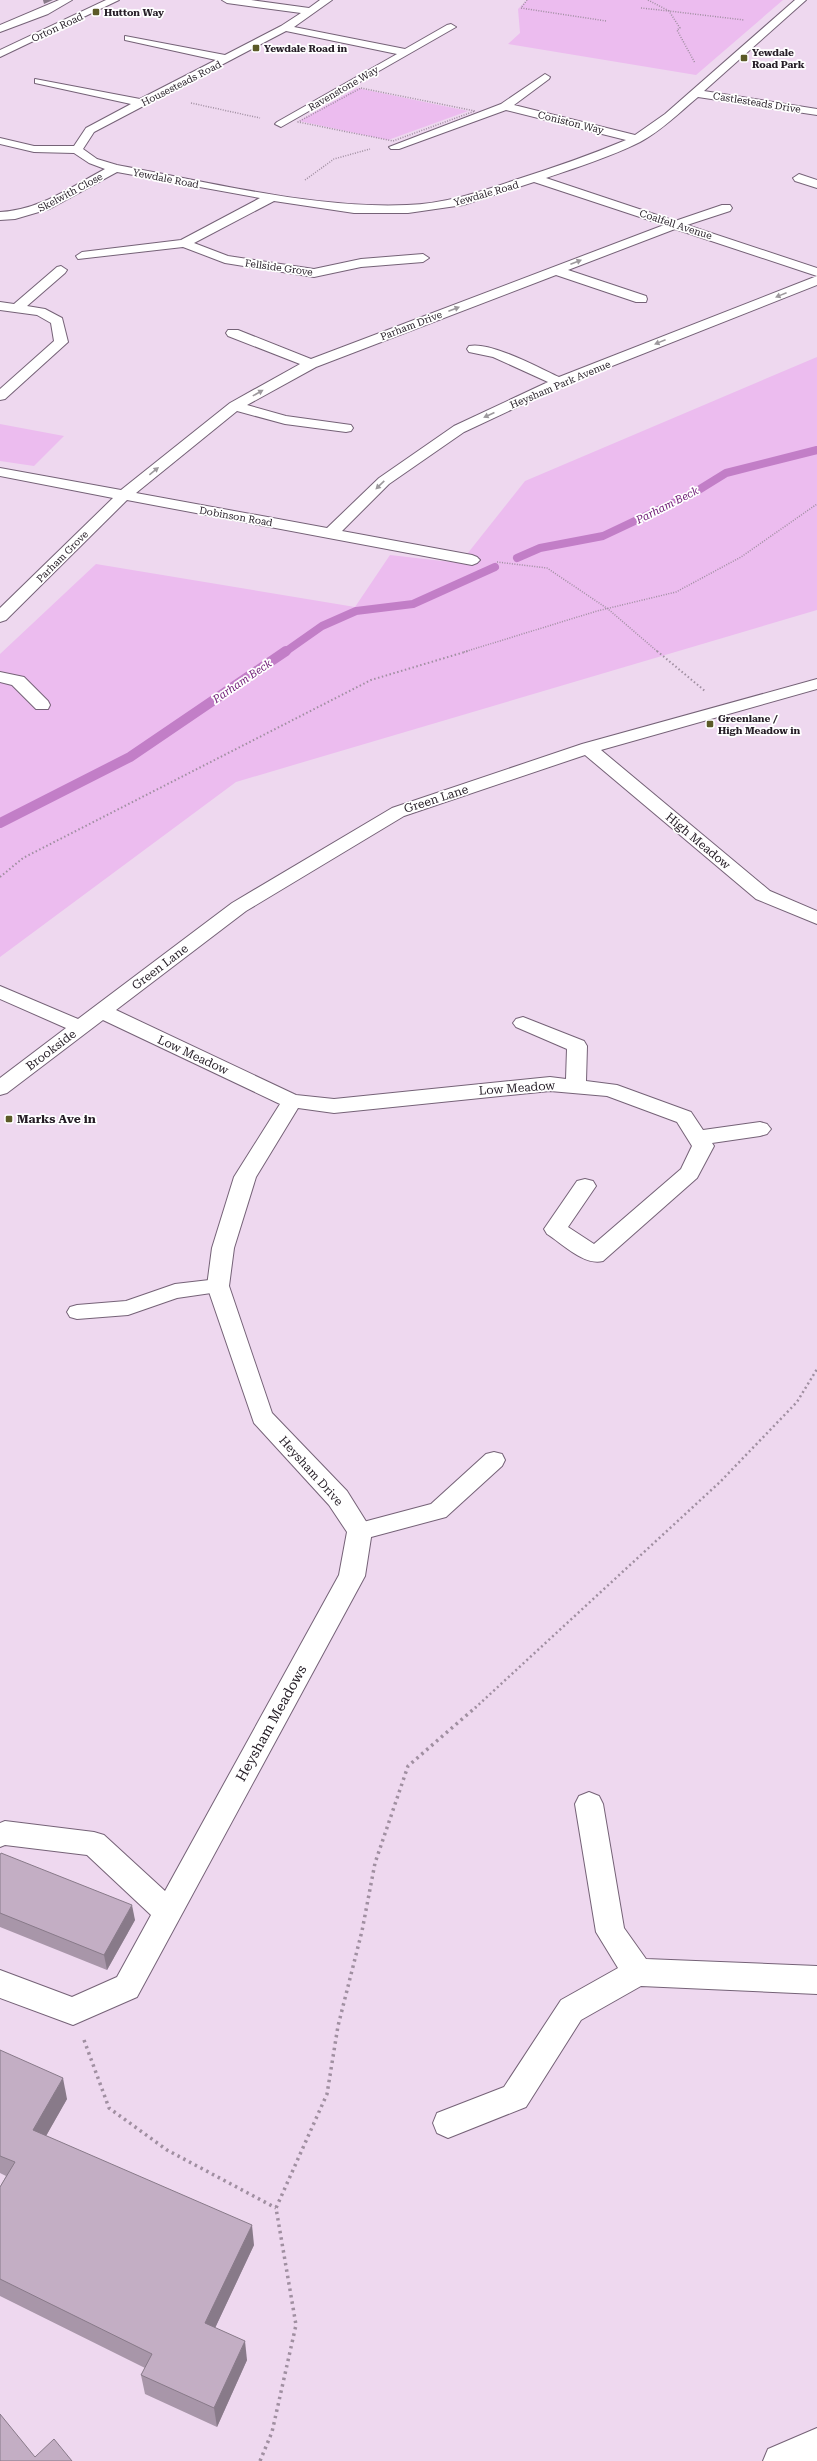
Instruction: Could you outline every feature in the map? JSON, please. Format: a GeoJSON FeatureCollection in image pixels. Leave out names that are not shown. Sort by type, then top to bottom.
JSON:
{"type":"FeatureCollection","features":[{"type":"Feature","properties":{"kind":"street"},"geometry":{"type":"LineString","coordinates":[[0,29],[67,0]]}},
{"type":"Feature","properties":{"kind":"street","name":"Orton Road"},"geometry":{"type":"LineString","coordinates":[[0,54],[114,0]]}},
{"type":"Feature","properties":{"kind":"street"},"geometry":{"type":"LineString","coordinates":[[227,0],[312,11]]}},
{"type":"Feature","properties":{"kind":"street","name":"Housesteads Road"},"geometry":{"type":"LineString","coordinates":[[77,150],[90,130],[285,28],[327,0]]}},
{"type":"Feature","properties":{"kind":"street","name":"Yewdale Road"},"geometry":{"type":"LineString","coordinates":[[115,168],[272,197],[354,209],[408,209],[463,201],[589,160],[637,139],[669,116],[801,0]]}},
{"type":"Feature","properties":{"kind":"street","name":"Ravenstone Way"},"geometry":{"type":"LineString","coordinates":[[281,124],[451,26]]}},
{"type":"Feature","properties":{"kind":"street","name":"Ravenstone Way"},"geometry":{"type":"LineString","coordinates":[[285,28],[405,52]]}},
{"type":"Feature","properties":{"kind":"street"},"geometry":{"type":"LineString","coordinates":[[129,38],[227,59]]}},
{"type":"Feature","properties":{"kind":"street"},"geometry":{"type":"LineString","coordinates":[[391,144],[505,106],[545,77]]}},
{"type":"Feature","properties":{"kind":"street"},"geometry":{"type":"LineString","coordinates":[[39,81],[142,103]]}},
{"type":"Feature","properties":{"kind":"street","name":"Castlesteads Drive"},"geometry":{"type":"LineString","coordinates":[[696,93],[817,112]]}},
{"type":"Feature","properties":{"kind":"street","name":"Coniston Way"},"geometry":{"type":"LineString","coordinates":[[505,106],[637,139]]}},
{"type":"Feature","properties":{"kind":"street"},"geometry":{"type":"LineString","coordinates":[[0,141],[34,149],[77,150],[93,161],[115,168]]}},
{"type":"Feature","properties":{"kind":"street","name":"Skelwith Close"},"geometry":{"type":"LineString","coordinates":[[0,216],[16,217],[34,212],[115,168]]}},
{"type":"Feature","properties":{"kind":"street","name":"Coalfell Avenue"},"geometry":{"type":"LineString","coordinates":[[535,178],[677,224],[817,272]]}},
{"type":"Feature","properties":{"kind":"street"},"geometry":{"type":"LineString","coordinates":[[799,178],[817,184]]}},
{"type":"Feature","properties":{"kind":"street","name":"Fellside Grove"},"geometry":{"type":"LineString","coordinates":[[82,256],[184,243],[272,197]]}},
{"type":"Feature","properties":{"kind":"street","name":"Parham Drive"},"geometry":{"type":"LineString","coordinates":[[124,495],[235,406],[311,364],[554,270],[677,224],[726,208]]}},
{"type":"Feature","properties":{"kind":"street","name":"Fellside Grove"},"geometry":{"type":"LineString","coordinates":[[184,243],[225,259],[314,273],[361,263],[423,258]]}},
{"type":"Feature","properties":{"kind":"street"},"geometry":{"type":"LineString","coordinates":[[17,308],[61,270]]}},
{"type":"Feature","properties":{"kind":"street"},"geometry":{"type":"LineString","coordinates":[[554,270],[641,299]]}},
{"type":"Feature","properties":{"kind":"street","name":"Heysham Park Avenue"},"geometry":{"type":"LineString","coordinates":[[331,533],[384,481],[458,430],[559,382],[817,280]]}},
{"type":"Feature","properties":{"kind":"street"},"geometry":{"type":"LineString","coordinates":[[0,306],[40,312],[57,321],[61,342],[0,396]]}},
{"type":"Feature","properties":{"kind":"street"},"geometry":{"type":"LineString","coordinates":[[232,333],[311,364]]}},
{"type":"Feature","properties":{"kind":"street"},"geometry":{"type":"LineString","coordinates":[[474,349],[497,354],[559,382]]}},
{"type":"Feature","properties":{"kind":"street"},"geometry":{"type":"LineString","coordinates":[[235,406],[285,420],[346,428]]}},
{"type":"Feature","properties":{"kind":"street","name":"Dobinson Road"},"geometry":{"type":"LineString","coordinates":[[0,472],[472,560]]}},
{"type":"Feature","properties":{"kind":"street","name":"Parham Grove"},"geometry":{"type":"LineString","coordinates":[[0,618],[124,495]]}},
{"type":"Feature","properties":{"kind":"street"},"geometry":{"type":"LineString","coordinates":[[0,677],[18,681],[42,705]]}},
{"type":"Feature","properties":{"kind":"street","name":"Green Lane"},"geometry":{"type":"LineString","coordinates":[[101,1011],[240,907],[398,812],[588,748],[817,684]]}},
{"type":"Feature","properties":{"kind":"street","name":"High Meadow"},"geometry":{"type":"LineString","coordinates":[[588,748],[763,895],[817,918]]}},
{"type":"Feature","properties":{"kind":"street"},"geometry":{"type":"LineString","coordinates":[[0,992],[80,1027]]}},
{"type":"Feature","properties":{"kind":"street","name":"Brookside"},"geometry":{"type":"LineString","coordinates":[[0,1088],[101,1011]]}},
{"type":"Feature","properties":{"kind":"street","name":"Low Meadow"},"geometry":{"type":"LineString","coordinates":[[101,1011],[292,1101],[334,1106],[550,1084],[610,1090],[684,1117],[698,1138]]}},
{"type":"Feature","properties":{"kind":"street"},"geometry":{"type":"LineString","coordinates":[[523,1024],[577,1046],[576,1087]]}},
{"type":"Feature","properties":{"kind":"street","name":"Heysham Drive"},"geometry":{"type":"LineString","coordinates":[[292,1101],[245,1177],[223,1248],[218,1286],[262,1417],[338,1498],[360,1531]]}},
{"type":"Feature","properties":{"kind":"street"},"geometry":{"type":"LineString","coordinates":[[584,1186],[555,1229],[595,1255],[689,1173],[703,1146],[698,1138],[760,1129]]}},
{"type":"Feature","properties":{"kind":"street","name":"Heysham Meadows"},"geometry":{"type":"LineString","coordinates":[[73,2011],[127,1987],[167,1911],[352,1576],[360,1531]]}},
{"type":"Feature","properties":{"kind":"street"},"geometry":{"type":"LineString","coordinates":[[590,1804],[610,1932],[638,1972]]}},
{"type":"Feature","properties":{"kind":"street"},"geometry":{"type":"LineString","coordinates":[[0,1835],[5,1833],[94,1844],[167,1911]]}},
{"type":"Feature","properties":{"kind":"street"},"geometry":{"type":"LineString","coordinates":[[448,2123],[515,2097],[571,2010],[638,1972],[817,1980]]}},
{"type":"Feature","properties":{"kind":"street"},"geometry":{"type":"LineString","coordinates":[[0,1984],[73,2011]]}},
{"type":"Feature","properties":{"kind":"street"},"geometry":{"type":"LineString","coordinates":[[780,2461],[817,2445]]}},
{"type":"Feature","properties":{"kind":"lane"},"geometry":{"type":"LineString","coordinates":[[77,1312],[128,1308],[175,1291],[218,1286]]}},
{"type":"Feature","properties":{"kind":"lane"},"geometry":{"type":"LineString","coordinates":[[360,1531],[438,1511],[494,1460]]}},
{"type":"Feature","properties":{"kind":"path"},"geometry":{"type":"LineString","coordinates":[[527,0],[521,8],[606,21]]}},
{"type":"Feature","properties":{"kind":"path"},"geometry":{"type":"LineString","coordinates":[[648,0],[669,11],[680,28],[677,30],[698,69]]}},
{"type":"Feature","properties":{"kind":"path"},"geometry":{"type":"LineString","coordinates":[[641,8],[745,20]]}},
{"type":"Feature","properties":{"kind":"path"},"geometry":{"type":"LineString","coordinates":[[361,88],[475,111],[391,144],[298,122],[361,88]]}},
{"type":"Feature","properties":{"kind":"path"},"geometry":{"type":"LineString","coordinates":[[187,103],[263,119]]}},
{"type":"Feature","properties":{"kind":"path"},"geometry":{"type":"LineString","coordinates":[[301,183],[334,159],[373,148]]}},
{"type":"Feature","properties":{"kind":"path"},"geometry":{"type":"LineString","coordinates":[[0,877],[24,858],[371,680],[608,609],[676,592],[741,557],[817,504]]}},
{"type":"Feature","properties":{"kind":"path"},"geometry":{"type":"LineString","coordinates":[[472,560],[530,564],[547,568],[608,609],[726,710]]}},
{"type":"Feature","properties":{"kind":"path"},"geometry":{"type":"LineString","coordinates":[[260,2461],[272,2432],[296,2325],[276,2208],[327,2094],[338,2026],[362,1931],[375,1863],[408,1766],[504,1682],[720,1482],[797,1402],[817,1369]]}},
{"type":"Feature","properties":{"kind":"path"},"geometry":{"type":"LineString","coordinates":[[73,2011],[109,2108],[167,2150],[276,2208]]}},
{"type":"Feature","properties":{"kind":"shaded area"},"geometry":{"type":"Polygon","coordinates":[[[527,0],[783,0],[696,75],[508,44],[520,33],[518,9],[527,0]]]}},
{"type":"Feature","properties":{"kind":"shaded area"},"geometry":{"type":"Polygon","coordinates":[[[357,88],[468,111],[388,140],[299,121],[357,88]]]}},
{"type":"Feature","properties":{"kind":"shaded area"},"geometry":{"type":"Polygon","coordinates":[[[817,357],[817,610],[236,782],[0,957],[0,654],[96,564],[355,607],[390,555],[460,563],[525,481],[817,357]]]}},
{"type":"Feature","properties":{"kind":"shaded area"},"geometry":{"type":"Polygon","coordinates":[[[0,424],[64,436],[34,466],[0,461],[0,424]]]}},
{"type":"Feature","properties":{"kind":"building"},"geometry":{"type":"Polygon","coordinates":[[[1,1853],[132,1905],[104,1955],[0,1913],[1,1853]]]}},
{"type":"Feature","properties":{"kind":"building"},"geometry":{"type":"Polygon","coordinates":[[[0,2050],[63,2078],[33,2130],[252,2225],[205,2323],[245,2341],[214,2408],[141,2375],[152,2354],[0,2279],[0,2187],[15,2162],[0,2156],[0,2050]]]}},
{"type":"Feature","properties":{"kind":"building"},"geometry":{"type":"Polygon","coordinates":[[[0,2414],[35,2457],[54,2439],[72,2461],[0,2461],[0,2414]]]}},
{"type":"Feature","properties":{"kind":"waterway","name":"Parham Beck"},"geometry":{"type":"LineString","coordinates":[[517,558],[540,548],[603,536],[692,494],[726,473],[817,450]]}},
{"type":"Feature","properties":{"kind":"waterway","name":"Parham Beck"},"geometry":{"type":"LineString","coordinates":[[285,652],[322,626],[356,611],[413,604],[495,567]]}},
{"type":"Feature","properties":{"kind":"waterway","name":"Parham Beck"},"geometry":{"type":"LineString","coordinates":[[0,823],[130,757],[286,651]]}},
{"type":"Feature","properties":{"kind":"place","name":"Hutton Way"},"geometry":{"type":"Point","coordinates":[96,12]}},
{"type":"Feature","properties":{"kind":"place","name":"Yewdale Road in"},"geometry":{"type":"Point","coordinates":[256,48]}},
{"type":"Feature","properties":{"kind":"place","name":"Yewdale Road Park"},"geometry":{"type":"Point","coordinates":[744,58]}},
{"type":"Feature","properties":{"kind":"place","name":"Greenlane / High Meadow in"},"geometry":{"type":"Point","coordinates":[710,724]}},
{"type":"Feature","properties":{"kind":"place","name":"Marks Ave in"},"geometry":{"type":"Point","coordinates":[9,1119]}}]}
